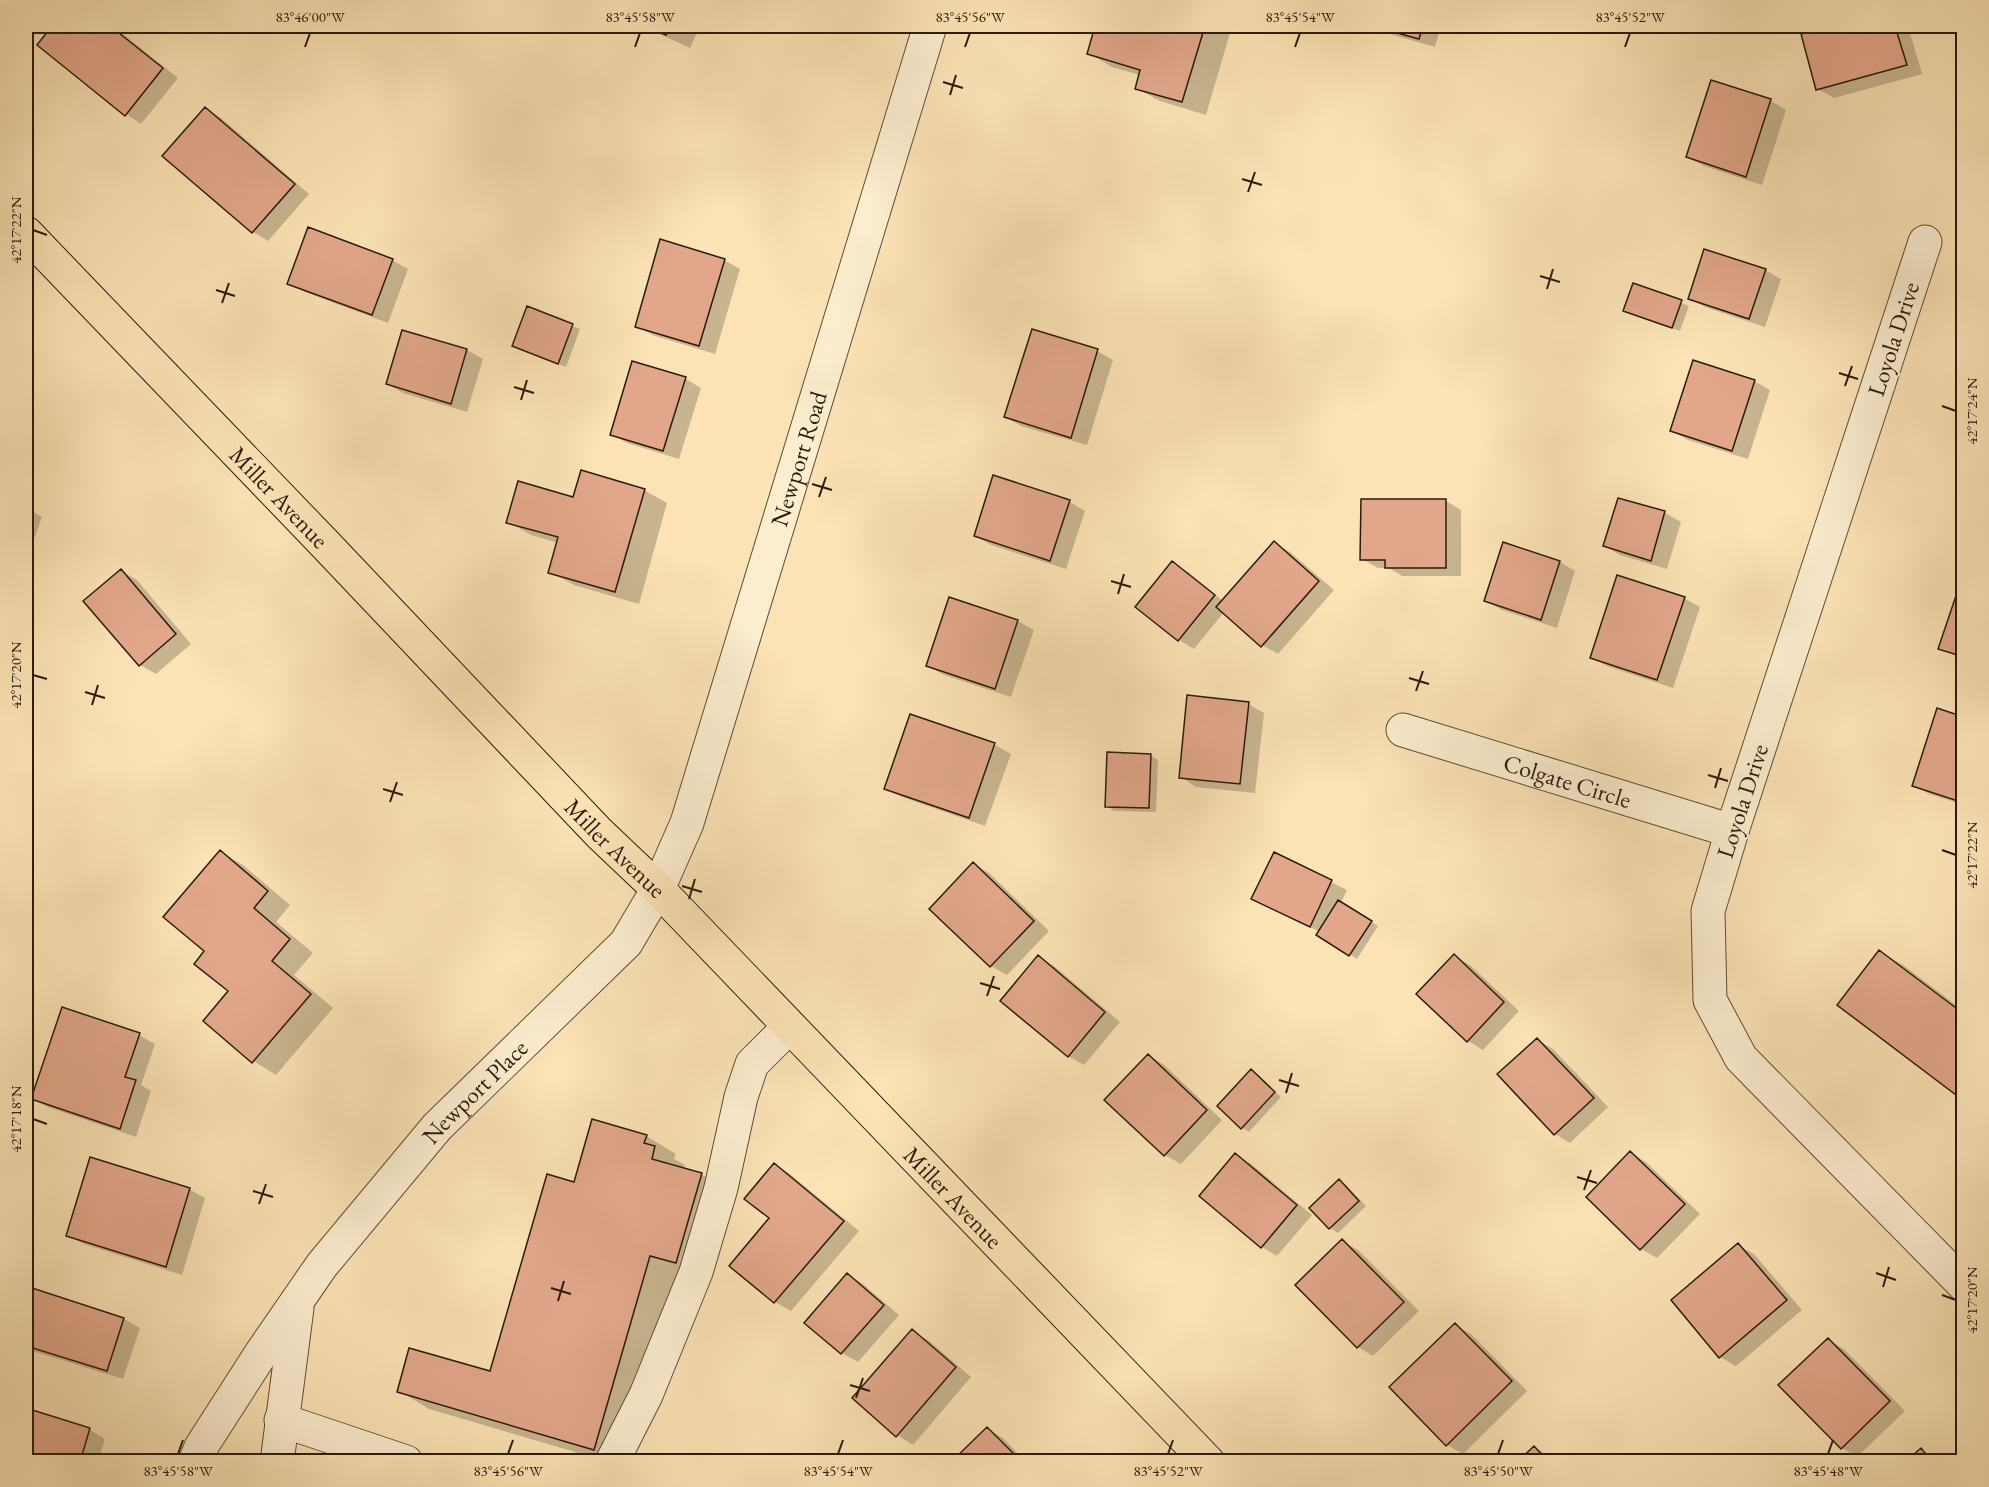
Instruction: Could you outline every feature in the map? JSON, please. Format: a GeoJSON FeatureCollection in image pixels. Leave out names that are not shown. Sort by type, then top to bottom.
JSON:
{"type":"FeatureCollection","features":[{"type":"Feature","properties":{"kind":"main road","name":"Miller Avenue"},"geometry":{"type":"LineString","coordinates":[[26,233],[317,535],[599,833],[658,889],[1201,1459]]}},
{"type":"Feature","properties":{"kind":"street","name":"Newport Road"},"geometry":{"type":"LineString","coordinates":[[658,889],[687,823],[930,26]]}},
{"type":"Feature","properties":{"kind":"street","name":"Loyola Drive"},"geometry":{"type":"LineString","coordinates":[[1925,242],[1732,831],[1708,911],[1710,999],[1741,1058],[1964,1285]]}},
{"type":"Feature","properties":{"kind":"street","name":"Colgate Circle"},"geometry":{"type":"LineString","coordinates":[[1403,730],[1732,831]]}},
{"type":"Feature","properties":{"kind":"street","name":"Newport Place"},"geometry":{"type":"LineString","coordinates":[[195,1461],[201,1447],[322,1265],[437,1127],[626,942],[658,889]]}},
{"type":"Feature","properties":{"kind":"street"},"geometry":{"type":"LineString","coordinates":[[612,1461],[646,1395],[696,1272],[721,1188],[741,1097],[752,1064],[789,1027]]}},
{"type":"Feature","properties":{"kind":"street","name":"Newport Place"},"geometry":{"type":"LineString","coordinates":[[277,1461],[298,1301]]}},
{"type":"Feature","properties":{"kind":"street"},"geometry":{"type":"LineString","coordinates":[[281,1420],[406,1461]]}},
{"type":"Feature","properties":{"kind":"building"},"geometry":{"type":"Polygon","coordinates":[[[52,26],[110,26],[163,68],[125,116],[37,45],[52,26]]]}},
{"type":"Feature","properties":{"kind":"building"},"geometry":{"type":"Polygon","coordinates":[[[644,26],[671,26],[666,35],[644,26]]]}},
{"type":"Feature","properties":{"kind":"building"},"geometry":{"type":"Polygon","coordinates":[[[1095,26],[1205,26],[1182,102],[1135,89],[1140,70],[1087,54],[1095,26]]]}},
{"type":"Feature","properties":{"kind":"building"},"geometry":{"type":"Polygon","coordinates":[[[1372,26],[1423,26],[1419,39],[1372,26]]]}},
{"type":"Feature","properties":{"kind":"building"},"geometry":{"type":"Polygon","coordinates":[[[1831,26],[1895,26],[1907,65],[1816,90],[1801,34],[1831,26]]]}},
{"type":"Feature","properties":{"kind":"building"},"geometry":{"type":"Polygon","coordinates":[[[1964,71],[1964,85],[1958,82],[1964,71]]]}},
{"type":"Feature","properties":{"kind":"building"},"geometry":{"type":"Polygon","coordinates":[[[1711,80],[1771,99],[1746,177],[1686,157],[1711,80]]]}},
{"type":"Feature","properties":{"kind":"building"},"geometry":{"type":"Polygon","coordinates":[[[205,107],[295,184],[252,233],[162,156],[205,107]]]}},
{"type":"Feature","properties":{"kind":"building"},"geometry":{"type":"Polygon","coordinates":[[[308,227],[393,259],[372,315],[287,284],[308,227]]]}},
{"type":"Feature","properties":{"kind":"building"},"geometry":{"type":"Polygon","coordinates":[[[660,239],[725,259],[699,346],[635,327],[660,239]]]}},
{"type":"Feature","properties":{"kind":"building"},"geometry":{"type":"Polygon","coordinates":[[[1704,249],[1766,269],[1749,319],[1688,299],[1704,249]]]}},
{"type":"Feature","properties":{"kind":"building"},"geometry":{"type":"Polygon","coordinates":[[[1633,283],[1682,300],[1672,328],[1623,311],[1633,283]]]}},
{"type":"Feature","properties":{"kind":"building"},"geometry":{"type":"Polygon","coordinates":[[[527,306],[573,324],[558,364],[512,346],[527,306]]]}},
{"type":"Feature","properties":{"kind":"building"},"geometry":{"type":"Polygon","coordinates":[[[1032,329],[1098,349],[1071,438],[1004,417],[1032,329]]]}},
{"type":"Feature","properties":{"kind":"building"},"geometry":{"type":"Polygon","coordinates":[[[402,330],[467,349],[451,404],[386,384],[402,330]]]}},
{"type":"Feature","properties":{"kind":"building"},"geometry":{"type":"Polygon","coordinates":[[[1693,360],[1755,380],[1732,451],[1670,431],[1693,360]]]}},
{"type":"Feature","properties":{"kind":"building"},"geometry":{"type":"Polygon","coordinates":[[[632,361],[686,377],[663,451],[610,435],[632,361]]]}},
{"type":"Feature","properties":{"kind":"building"},"geometry":{"type":"Polygon","coordinates":[[[581,470],[645,489],[615,592],[548,573],[558,537],[506,523],[518,481],[573,497],[581,470]]]}},
{"type":"Feature","properties":{"kind":"building"},"geometry":{"type":"Polygon","coordinates":[[[993,475],[1070,500],[1050,561],[974,536],[993,475]]]}},
{"type":"Feature","properties":{"kind":"building"},"geometry":{"type":"Polygon","coordinates":[[[1618,498],[1665,511],[1651,561],[1603,546],[1618,498]]]}},
{"type":"Feature","properties":{"kind":"building"},"geometry":{"type":"Polygon","coordinates":[[[1361,499],[1446,499],[1446,568],[1385,568],[1385,560],[1360,560],[1361,499]]]}},
{"type":"Feature","properties":{"kind":"building"},"geometry":{"type":"Polygon","coordinates":[[[1274,541],[1319,581],[1261,647],[1216,607],[1274,541]]]}},
{"type":"Feature","properties":{"kind":"building"},"geometry":{"type":"Polygon","coordinates":[[[1503,542],[1560,561],[1541,620],[1484,601],[1503,542]]]}},
{"type":"Feature","properties":{"kind":"building"},"geometry":{"type":"Polygon","coordinates":[[[1172,561],[1215,595],[1178,641],[1135,607],[1172,561]]]}},
{"type":"Feature","properties":{"kind":"building"},"geometry":{"type":"Polygon","coordinates":[[[121,569],[176,634],[139,666],[83,601],[121,569]]]}},
{"type":"Feature","properties":{"kind":"building"},"geometry":{"type":"Polygon","coordinates":[[[1964,572],[1964,657],[1938,649],[1964,572]]]}},
{"type":"Feature","properties":{"kind":"building"},"geometry":{"type":"Polygon","coordinates":[[[1617,575],[1685,597],[1657,680],[1590,658],[1617,575]]]}},
{"type":"Feature","properties":{"kind":"building"},"geometry":{"type":"Polygon","coordinates":[[[949,597],[1018,620],[995,689],[926,666],[949,597]]]}},
{"type":"Feature","properties":{"kind":"building"},"geometry":{"type":"Polygon","coordinates":[[[1187,695],[1249,702],[1240,784],[1179,778],[1187,695]]]}},
{"type":"Feature","properties":{"kind":"building"},"geometry":{"type":"Polygon","coordinates":[[[1937,708],[1964,717],[1964,803],[1912,786],[1937,708]]]}},
{"type":"Feature","properties":{"kind":"building"},"geometry":{"type":"Polygon","coordinates":[[[910,714],[995,743],[969,818],[884,789],[910,714]]]}},
{"type":"Feature","properties":{"kind":"building"},"geometry":{"type":"Polygon","coordinates":[[[1107,752],[1151,754],[1149,808],[1105,807],[1107,752]]]}},
{"type":"Feature","properties":{"kind":"building"},"geometry":{"type":"Polygon","coordinates":[[[220,850],[268,891],[254,908],[290,939],[272,961],[311,994],[252,1063],[203,1021],[228,991],[194,964],[204,951],[163,917],[220,850]]]}},
{"type":"Feature","properties":{"kind":"building"},"geometry":{"type":"Polygon","coordinates":[[[1274,852],[1332,880],[1310,927],[1251,899],[1274,852]]]}},
{"type":"Feature","properties":{"kind":"building"},"geometry":{"type":"Polygon","coordinates":[[[973,862],[1034,921],[990,967],[929,909],[973,862]]]}},
{"type":"Feature","properties":{"kind":"building"},"geometry":{"type":"Polygon","coordinates":[[[1338,900],[1372,921],[1349,956],[1316,935],[1338,900]]]}},
{"type":"Feature","properties":{"kind":"building"},"geometry":{"type":"Polygon","coordinates":[[[1879,950],[1964,1014],[1964,1101],[1837,1005],[1879,950]]]}},
{"type":"Feature","properties":{"kind":"building"},"geometry":{"type":"Polygon","coordinates":[[[1454,954],[1504,1002],[1467,1042],[1416,994],[1454,954]]]}},
{"type":"Feature","properties":{"kind":"building"},"geometry":{"type":"Polygon","coordinates":[[[1038,955],[1105,1012],[1068,1057],[1000,1001],[1038,955]]]}},
{"type":"Feature","properties":{"kind":"building"},"geometry":{"type":"Polygon","coordinates":[[[62,1007],[140,1033],[125,1077],[136,1080],[120,1129],[31,1099],[62,1007]]]}},
{"type":"Feature","properties":{"kind":"building"},"geometry":{"type":"Polygon","coordinates":[[[1537,1038],[1594,1098],[1554,1135],[1497,1074],[1537,1038]]]}},
{"type":"Feature","properties":{"kind":"building"},"geometry":{"type":"Polygon","coordinates":[[[1148,1054],[1207,1110],[1164,1156],[1104,1100],[1148,1054]]]}},
{"type":"Feature","properties":{"kind":"building"},"geometry":{"type":"Polygon","coordinates":[[[1251,1069],[1275,1092],[1241,1129],[1217,1106],[1251,1069]]]}},
{"type":"Feature","properties":{"kind":"building"},"geometry":{"type":"Polygon","coordinates":[[[592,1119],[647,1135],[644,1143],[655,1146],[652,1159],[702,1173],[676,1263],[650,1256],[594,1450],[397,1392],[409,1348],[490,1371],[547,1174],[574,1182],[592,1119]]]}},
{"type":"Feature","properties":{"kind":"building"},"geometry":{"type":"Polygon","coordinates":[[[1630,1151],[1685,1204],[1640,1250],[1586,1197],[1630,1151]]]}},
{"type":"Feature","properties":{"kind":"building"},"geometry":{"type":"Polygon","coordinates":[[[1235,1153],[1297,1205],[1261,1248],[1199,1196],[1235,1153]]]}},
{"type":"Feature","properties":{"kind":"building"},"geometry":{"type":"Polygon","coordinates":[[[90,1157],[190,1188],[166,1267],[66,1236],[90,1157]]]}},
{"type":"Feature","properties":{"kind":"building"},"geometry":{"type":"Polygon","coordinates":[[[774,1163],[844,1221],[774,1303],[729,1266],[769,1218],[744,1199],[774,1163]]]}},
{"type":"Feature","properties":{"kind":"building"},"geometry":{"type":"Polygon","coordinates":[[[1339,1179],[1359,1201],[1329,1229],[1309,1208],[1339,1179]]]}},
{"type":"Feature","properties":{"kind":"building"},"geometry":{"type":"Polygon","coordinates":[[[1342,1239],[1404,1302],[1357,1348],[1295,1285],[1342,1239]]]}},
{"type":"Feature","properties":{"kind":"building"},"geometry":{"type":"Polygon","coordinates":[[[1738,1243],[1787,1300],[1719,1358],[1671,1300],[1738,1243]]]}},
{"type":"Feature","properties":{"kind":"building"},"geometry":{"type":"Polygon","coordinates":[[[847,1273],[884,1305],[841,1354],[804,1323],[847,1273]]]}},
{"type":"Feature","properties":{"kind":"building"},"geometry":{"type":"Polygon","coordinates":[[[26,1286],[124,1318],[107,1371],[26,1346],[26,1286]]]}},
{"type":"Feature","properties":{"kind":"building"},"geometry":{"type":"Polygon","coordinates":[[[1455,1323],[1512,1381],[1446,1446],[1389,1387],[1455,1323]]]}},
{"type":"Feature","properties":{"kind":"building"},"geometry":{"type":"Polygon","coordinates":[[[912,1329],[956,1367],[896,1437],[852,1398],[912,1329]]]}},
{"type":"Feature","properties":{"kind":"building"},"geometry":{"type":"Polygon","coordinates":[[[1828,1338],[1890,1401],[1841,1449],[1778,1385],[1828,1338]]]}},
{"type":"Feature","properties":{"kind":"building"},"geometry":{"type":"Polygon","coordinates":[[[26,1408],[90,1428],[80,1462],[26,1462],[26,1408]]]}},
{"type":"Feature","properties":{"kind":"building"},"geometry":{"type":"Polygon","coordinates":[[[987,1427],[1020,1460],[1018,1462],[951,1462],[987,1427]]]}},
{"type":"Feature","properties":{"kind":"building"},"geometry":{"type":"Polygon","coordinates":[[[1534,1446],[1549,1462],[1517,1462],[1534,1446]]]}},
{"type":"Feature","properties":{"kind":"building"},"geometry":{"type":"Polygon","coordinates":[[[1921,1448],[1932,1462],[1905,1462],[1921,1448]]]}}]}
